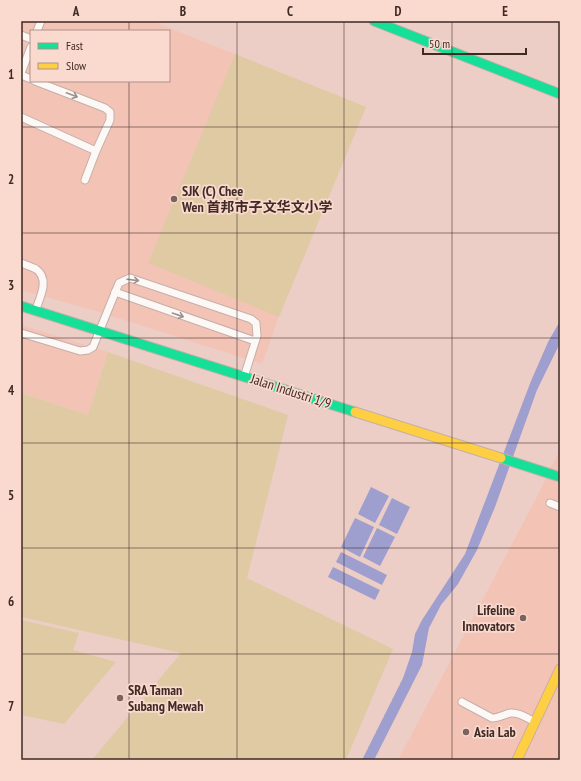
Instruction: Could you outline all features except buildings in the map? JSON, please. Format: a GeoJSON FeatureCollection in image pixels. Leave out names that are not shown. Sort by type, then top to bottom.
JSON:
{"type":"FeatureCollection","features":[{"type":"Feature","properties":{"kind":"street"},"geometry":{"type":"LineString","coordinates":[[374,21],[560,94]]}},
{"type":"Feature","properties":{"kind":"street","name":"Jalan Industri 1/9"},"geometry":{"type":"LineString","coordinates":[[21,306],[560,477]]}},
{"type":"Feature","properties":{"kind":"street"},"geometry":{"type":"LineString","coordinates":[[518,760],[560,669]]}},
{"type":"Feature","properties":{"kind":"lane"},"geometry":{"type":"LineString","coordinates":[[30,50],[21,74],[30,78]]}},
{"type":"Feature","properties":{"kind":"lane"},"geometry":{"type":"LineString","coordinates":[[38,82],[105,108],[110,112],[110,120],[85,180]]}},
{"type":"Feature","properties":{"kind":"lane"},"geometry":{"type":"LineString","coordinates":[[21,117],[96,151]]}},
{"type":"Feature","properties":{"kind":"lane"},"geometry":{"type":"LineString","coordinates":[[21,263],[36,269],[41,274],[44,282],[36,311]]}},
{"type":"Feature","properties":{"kind":"lane"},"geometry":{"type":"LineString","coordinates":[[21,333],[80,351],[88,350],[93,347],[119,283],[130,278],[251,319],[256,323],[257,336],[244,376]]}},
{"type":"Feature","properties":{"kind":"lane"},"geometry":{"type":"LineString","coordinates":[[115,292],[255,341]]}},
{"type":"Feature","properties":{"kind":"lane"},"geometry":{"type":"LineString","coordinates":[[550,503],[560,507]]}},
{"type":"Feature","properties":{"kind":"lane"},"geometry":{"type":"LineString","coordinates":[[462,702],[492,718],[515,713],[535,722]]}},
{"type":"Feature","properties":{"kind":"shaded area","name":"SJK (C) Chee Wen 首邦市子文华文小学"},"geometry":{"type":"Polygon","coordinates":[[[21,21],[152,21],[366,107],[279,316],[262,364],[99,312],[21,290],[21,21]]]}},
{"type":"Feature","properties":{"kind":"shaded area"},"geometry":{"type":"Polygon","coordinates":[[[235,54],[366,107],[279,317],[148,263],[235,54]]]}},
{"type":"Feature","properties":{"kind":"shaded area"},"geometry":{"type":"Polygon","coordinates":[[[21,325],[108,352],[88,415],[21,393],[21,325]]]}},
{"type":"Feature","properties":{"kind":"shaded area"},"geometry":{"type":"Polygon","coordinates":[[[108,352],[288,415],[247,578],[393,649],[346,760],[92,760],[181,653],[21,617],[21,393],[88,415],[108,352]]]}},
{"type":"Feature","properties":{"kind":"shaded area"},"geometry":{"type":"Polygon","coordinates":[[[560,449],[560,760],[398,760],[541,489],[560,449]]]}},
{"type":"Feature","properties":{"kind":"shaded area"},"geometry":{"type":"Polygon","coordinates":[[[21,620],[79,633],[73,650],[116,662],[64,724],[21,715],[21,620]]]}},
{"type":"Feature","properties":{"kind":"water"},"geometry":{"type":"Polygon","coordinates":[[[560,321],[560,343],[537,390],[495,507],[477,550],[458,584],[441,605],[429,628],[422,665],[374,760],[362,760],[403,678],[412,652],[415,634],[422,620],[465,554],[531,381],[548,342],[560,321]]]}},
{"type":"Feature","properties":{"kind":"water"},"geometry":{"type":"Polygon","coordinates":[[[371,487],[389,496],[375,523],[358,514],[371,487]]]}},
{"type":"Feature","properties":{"kind":"water"},"geometry":{"type":"Polygon","coordinates":[[[392,498],[410,507],[397,534],[379,525],[392,498]]]}},
{"type":"Feature","properties":{"kind":"water"},"geometry":{"type":"Polygon","coordinates":[[[355,518],[374,527],[360,557],[341,547],[355,518]]]}},
{"type":"Feature","properties":{"kind":"water"},"geometry":{"type":"Polygon","coordinates":[[[377,528],[395,537],[380,566],[363,557],[377,528]]]}},
{"type":"Feature","properties":{"kind":"water"},"geometry":{"type":"Polygon","coordinates":[[[341,552],[387,575],[382,585],[336,562],[341,552]]]}},
{"type":"Feature","properties":{"kind":"water"},"geometry":{"type":"Polygon","coordinates":[[[333,567],[380,590],[375,600],[328,577],[333,567]]]}},
{"type":"Feature","properties":{"kind":"traffic: fast"},"geometry":{"type":"LineString","coordinates":[[374,21],[560,94]]}},
{"type":"Feature","properties":{"kind":"traffic: fast"},"geometry":{"type":"LineString","coordinates":[[21,306],[355,412]]}},
{"type":"Feature","properties":{"kind":"traffic: fast"},"geometry":{"type":"LineString","coordinates":[[501,458],[560,477]]}},
{"type":"Feature","properties":{"kind":"traffic: slow"},"geometry":{"type":"LineString","coordinates":[[355,412],[501,458]]}},
{"type":"Feature","properties":{"kind":"traffic: slow"},"geometry":{"type":"LineString","coordinates":[[517,760],[560,669]]}},
{"type":"Feature","properties":{"kind":"place","name":"SJK (C) Chee Wen 首邦市子文华文小学"},"geometry":{"type":"Point","coordinates":[174,199]}},
{"type":"Feature","properties":{"kind":"place","name":"Lifeline Innovators"},"geometry":{"type":"Point","coordinates":[523,618]}},
{"type":"Feature","properties":{"kind":"place","name":"SRA Taman Subang Mewah"},"geometry":{"type":"Point","coordinates":[120,698]}},
{"type":"Feature","properties":{"kind":"place","name":"Asia Lab"},"geometry":{"type":"Point","coordinates":[466,732]}}]}
